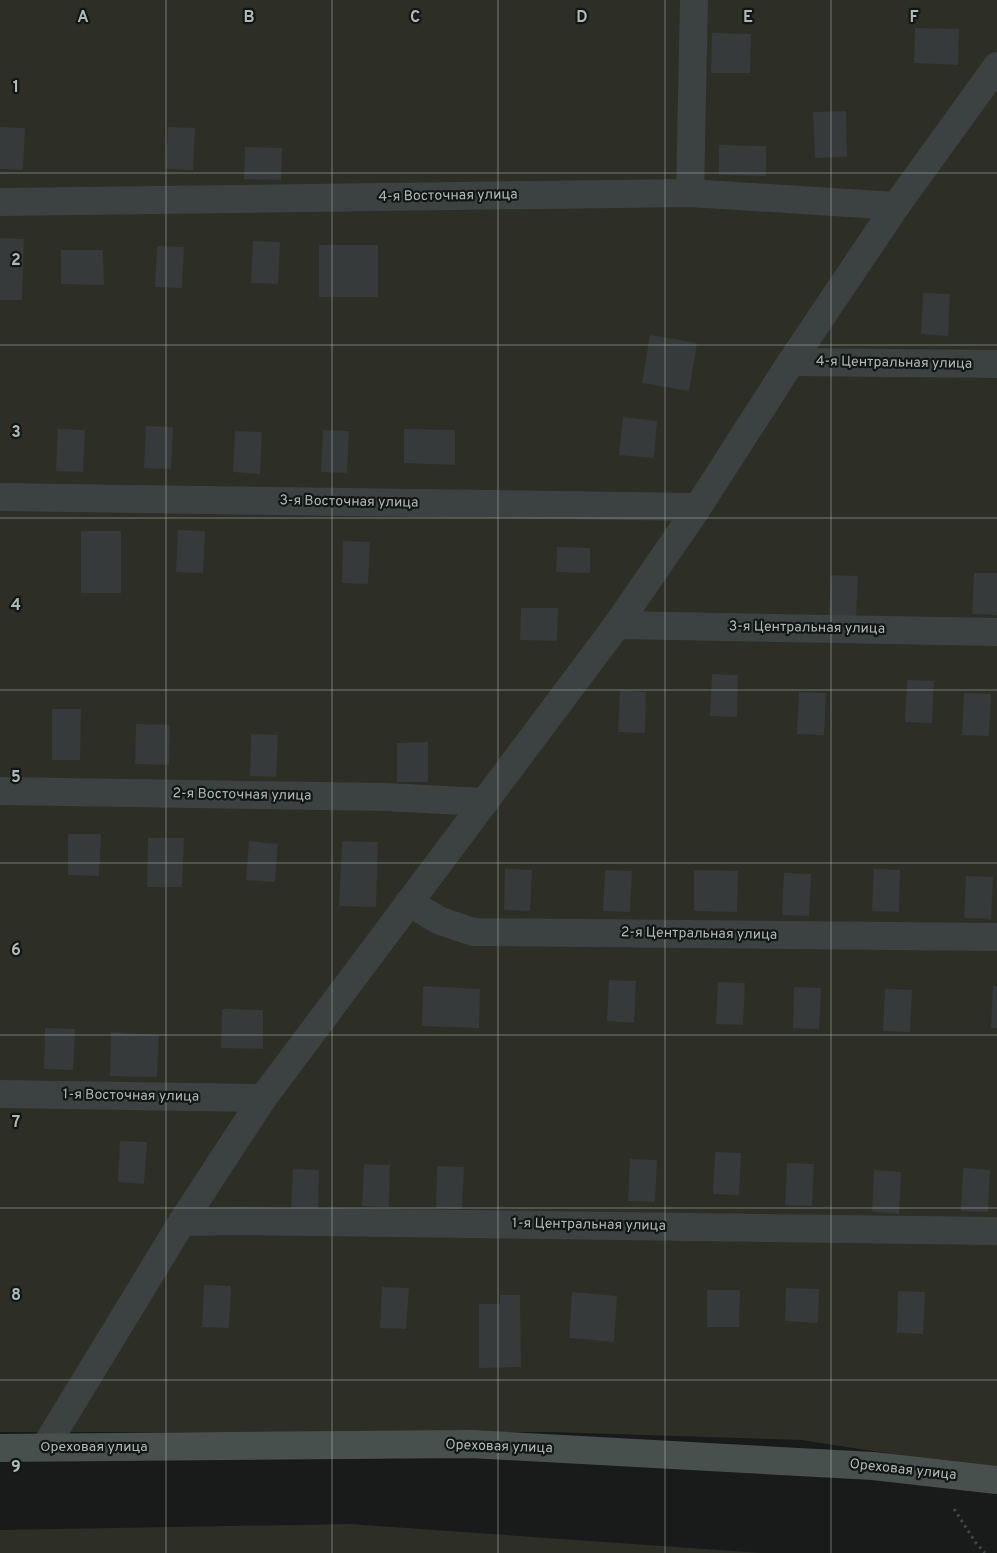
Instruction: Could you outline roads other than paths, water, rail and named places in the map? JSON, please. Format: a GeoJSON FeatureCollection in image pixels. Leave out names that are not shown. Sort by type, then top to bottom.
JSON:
{"type":"FeatureCollection","features":[{"type":"Feature","properties":{"kind":"main road","name":"Ореховая улица"},"geometry":{"type":"LineString","coordinates":[[0,1448],[471,1444],[873,1466],[997,1480]]}},
{"type":"Feature","properties":{"kind":"street"},"geometry":{"type":"LineString","coordinates":[[690,193],[694,0]]}},
{"type":"Feature","properties":{"kind":"street"},"geometry":{"type":"LineString","coordinates":[[45,1447],[182,1222],[263,1098],[617,625],[698,507],[791,362],[896,206],[997,66]]}},
{"type":"Feature","properties":{"kind":"street","name":"4-я Восточная улица"},"geometry":{"type":"LineString","coordinates":[[0,202],[690,193],[896,206]]}},
{"type":"Feature","properties":{"kind":"street","name":"4-я Центральная улица"},"geometry":{"type":"LineString","coordinates":[[791,362],[997,364]]}},
{"type":"Feature","properties":{"kind":"street","name":"3-я Восточная улица"},"geometry":{"type":"LineString","coordinates":[[0,497],[698,507]]}},
{"type":"Feature","properties":{"kind":"street","name":"3-я Центральная улица"},"geometry":{"type":"LineString","coordinates":[[617,625],[997,632]]}},
{"type":"Feature","properties":{"kind":"street","name":"2-я Восточная улица"},"geometry":{"type":"LineString","coordinates":[[0,791],[385,797],[484,802]]}},
{"type":"Feature","properties":{"kind":"street","name":"2-я Центральная улица"},"geometry":{"type":"LineString","coordinates":[[409,902],[438,920],[473,932],[997,937]]}},
{"type":"Feature","properties":{"kind":"street","name":"1-я Восточная улица"},"geometry":{"type":"LineString","coordinates":[[0,1094],[263,1098]]}},
{"type":"Feature","properties":{"kind":"street","name":"1-я Центральная улица"},"geometry":{"type":"LineString","coordinates":[[182,1222],[236,1221],[997,1231]]}}]}
